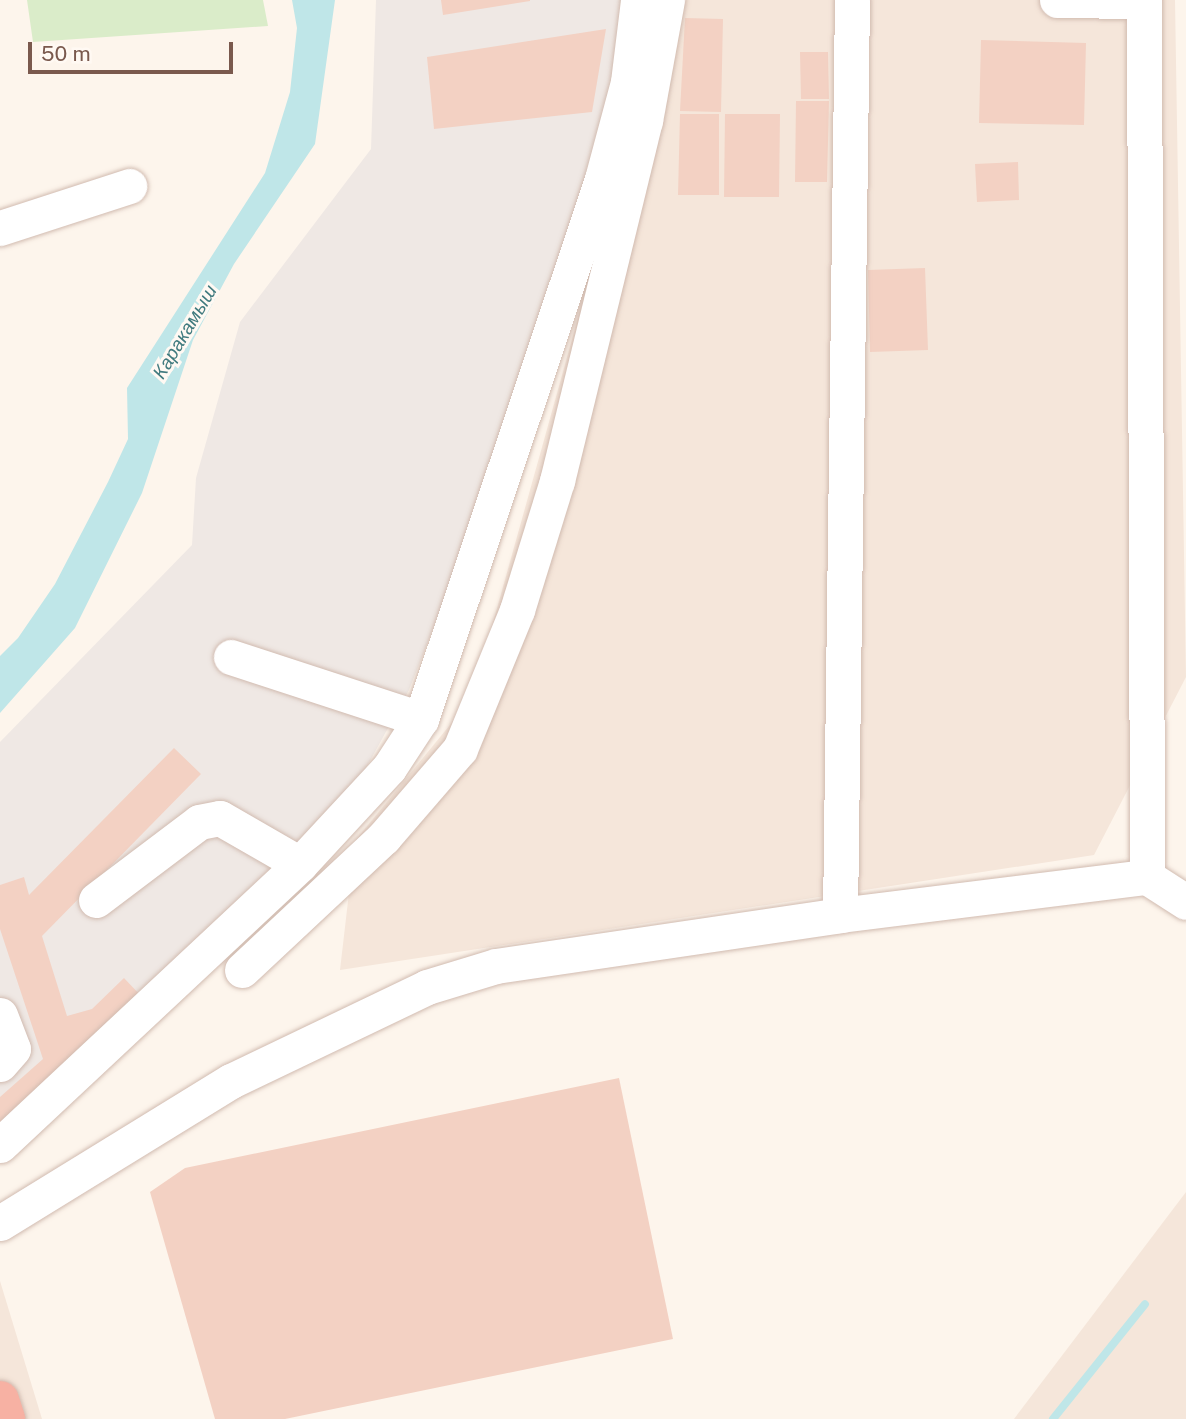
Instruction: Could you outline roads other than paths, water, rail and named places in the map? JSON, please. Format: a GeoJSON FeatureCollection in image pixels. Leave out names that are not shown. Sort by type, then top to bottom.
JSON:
{"type":"FeatureCollection","features":[{"type":"Feature","properties":{"kind":"highway"},"geometry":{"type":"LineString","coordinates":[[0,1400],[6,1419]]}},
{"type":"Feature","properties":{"kind":"street"},"geometry":{"type":"LineString","coordinates":[[0,1145],[300,864],[389,768],[421,719],[602,179],[628,82],[638,0]]}},
{"type":"Feature","properties":{"kind":"street"},"geometry":{"type":"LineString","coordinates":[[242,970],[384,837],[460,749],[517,610],[557,481],[645,121],[667,0]]}},
{"type":"Feature","properties":{"kind":"street"},"geometry":{"type":"LineString","coordinates":[[840,915],[852,0]]}},
{"type":"Feature","properties":{"kind":"street"},"geometry":{"type":"LineString","coordinates":[[1057,0],[1144,1],[1147,877]]}},
{"type":"Feature","properties":{"kind":"street"},"geometry":{"type":"LineString","coordinates":[[0,228],[129,186]]}},
{"type":"Feature","properties":{"kind":"street"},"geometry":{"type":"LineString","coordinates":[[231,657],[421,719]]}},
{"type":"Feature","properties":{"kind":"street"},"geometry":{"type":"LineString","coordinates":[[96,900],[199,822],[220,818],[300,864]]}},
{"type":"Feature","properties":{"kind":"street"},"geometry":{"type":"LineString","coordinates":[[0,1223],[230,1082],[427,987],[496,966],[840,915],[1147,877],[1186,902]]}},
{"type":"Feature","properties":{"kind":"street"},"geometry":{"type":"LineString","coordinates":[[0,1016],[13,1049],[0,1064]]}},
{"type":"Feature","properties":{"kind":"water","name":"Каракамыш"},"geometry":{"type":"Polygon","coordinates":[[[292,0],[335,0],[315,144],[234,264],[193,340],[142,493],[75,628],[0,713],[0,656],[18,638],[55,584],[108,482],[128,439],[127,388],[265,173],[290,92],[297,28],[292,0]]]}},
{"type":"Feature","properties":{"kind":"waterway"},"geometry":{"type":"LineString","coordinates":[[1053,1419],[1145,1304]]}}]}
